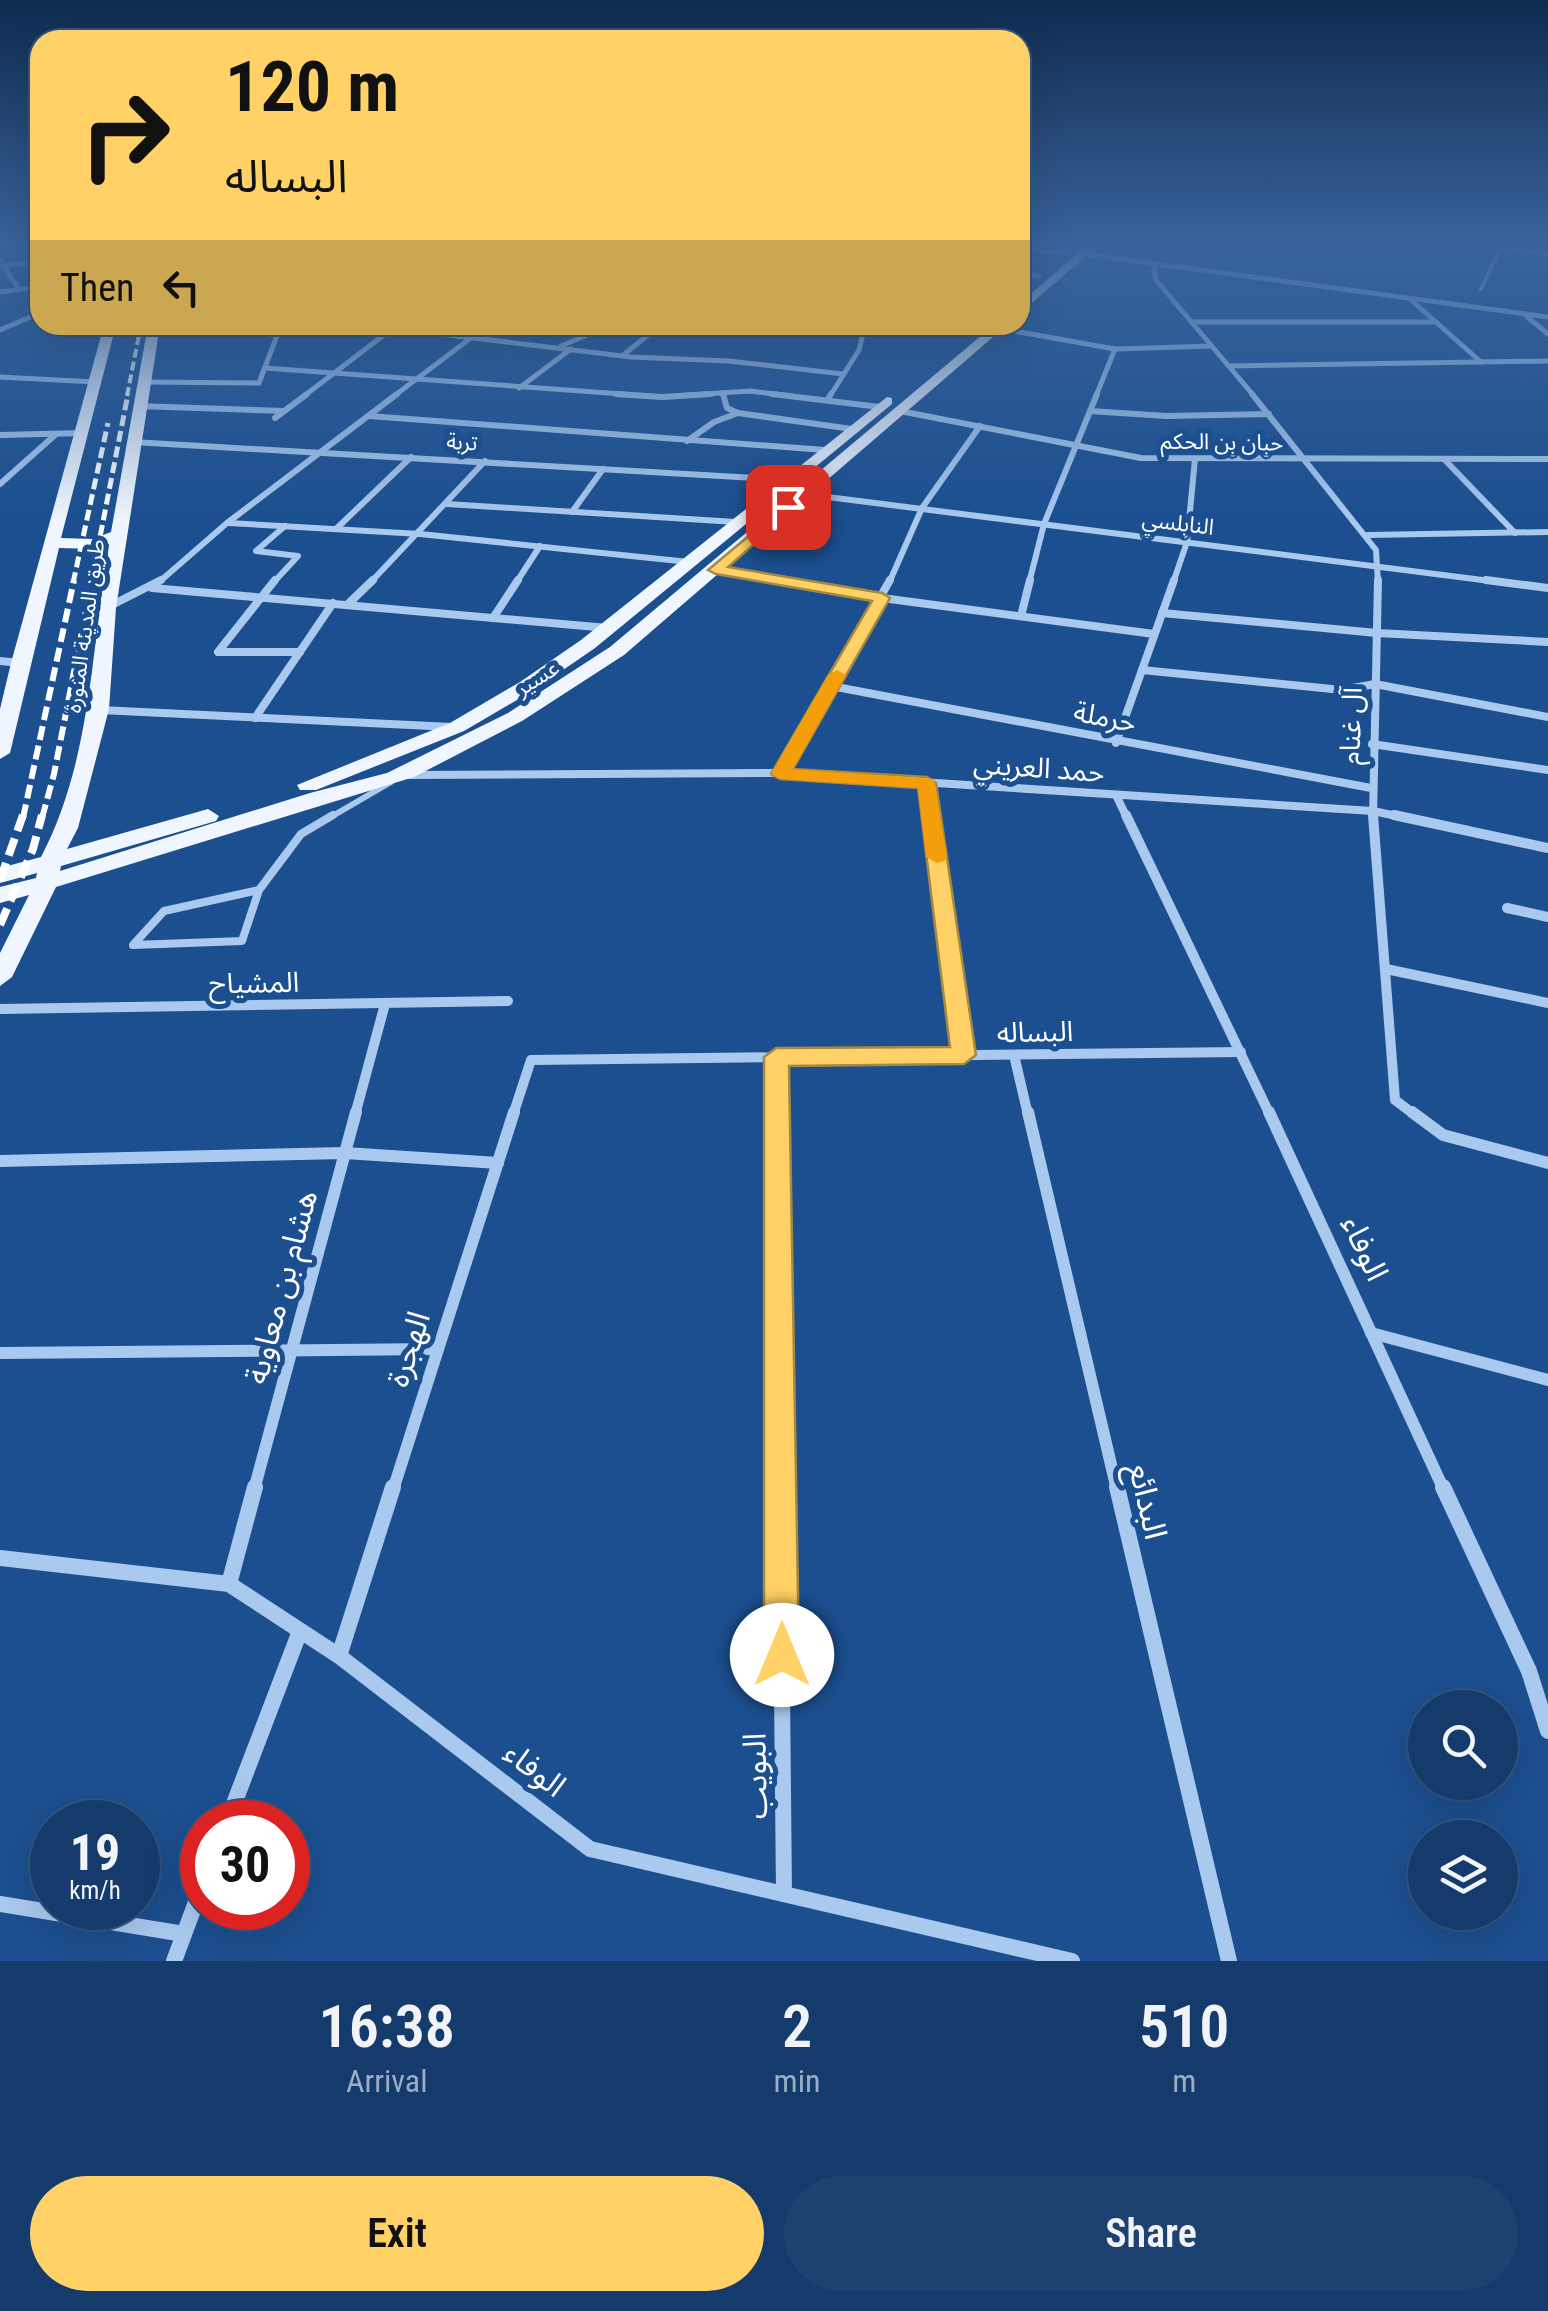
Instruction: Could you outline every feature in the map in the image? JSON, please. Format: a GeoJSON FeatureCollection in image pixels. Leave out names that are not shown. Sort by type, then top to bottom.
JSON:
{"type":"FeatureCollection","features":[{"type":"Feature","properties":{"kind":"main road","name":"طريق المدينة المنورة"},"geometry":{"type":"LineString","coordinates":[[0,753],[6,703],[54,543],[107,339]]}},
{"type":"Feature","properties":{"kind":"main road","name":"طريق المدينة المنورة"},"geometry":{"type":"LineString","coordinates":[[0,977],[47,883],[50,861],[67,828],[99,710],[106,608],[152,339]]}},
{"type":"Feature","properties":{"kind":"main road","name":"عسير"},"geometry":{"type":"LineString","coordinates":[[0,876],[284,794],[457,727],[527,686],[608,628],[825,450],[976,339]]}},
{"type":"Feature","properties":{"kind":"main road","name":"عسير"},"geometry":{"type":"LineString","coordinates":[[0,895],[310,799],[403,775],[491,732],[558,692],[617,650],[716,570],[979,339]]}},
{"type":"Feature","properties":{"kind":"main road"},"geometry":{"type":"LineString","coordinates":[[54,543],[95,544],[120,534]]}},
{"type":"Feature","properties":{"kind":"street"},"geometry":{"type":"LineString","coordinates":[[144,382],[258,383],[276,339]]}},
{"type":"Feature","properties":{"kind":"street"},"geometry":{"type":"LineString","coordinates":[[275,418],[380,339]]}},
{"type":"Feature","properties":{"kind":"street"},"geometry":{"type":"LineString","coordinates":[[106,608],[152,588],[227,522],[469,339]]}},
{"type":"Feature","properties":{"kind":"street"},"geometry":{"type":"LineString","coordinates":[[499,339],[622,356],[729,361],[843,374]]}},
{"type":"Feature","properties":{"kind":"street"},"geometry":{"type":"LineString","coordinates":[[558,347],[578,339]]}},
{"type":"Feature","properties":{"kind":"street"},"geometry":{"type":"LineString","coordinates":[[622,356],[644,339]]}},
{"type":"Feature","properties":{"kind":"street"},"geometry":{"type":"LineString","coordinates":[[828,399],[862,339]]}},
{"type":"Feature","properties":{"kind":"street"},"geometry":{"type":"LineString","coordinates":[[1062,339],[1115,348],[1211,346]]}},
{"type":"Feature","properties":{"kind":"street","name":"آل غنام"},"geometry":{"type":"LineString","coordinates":[[1205,339],[1368,535],[1379,566],[1371,788],[1395,1100],[1443,1136],[1548,1163]]}},
{"type":"Feature","properties":{"kind":"street"},"geometry":{"type":"LineString","coordinates":[[1455,339],[1482,362]]}},
{"type":"Feature","properties":{"kind":"street"},"geometry":{"type":"LineString","coordinates":[[1021,616],[1044,524],[1115,348]]}},
{"type":"Feature","properties":{"kind":"street"},"geometry":{"type":"LineString","coordinates":[[519,388],[572,349]]}},
{"type":"Feature","properties":{"kind":"street"},"geometry":{"type":"LineString","coordinates":[[1229,366],[1548,361]]}},
{"type":"Feature","properties":{"kind":"street"},"geometry":{"type":"LineString","coordinates":[[265,368],[662,397],[750,391],[880,407]]}},
{"type":"Feature","properties":{"kind":"street"},"geometry":{"type":"LineString","coordinates":[[0,377],[96,382]]}},
{"type":"Feature","properties":{"kind":"street"},"geometry":{"type":"LineString","coordinates":[[723,392],[727,408],[738,413],[852,429]]}},
{"type":"Feature","properties":{"kind":"street"},"geometry":{"type":"LineString","coordinates":[[138,406],[285,411]]}},
{"type":"Feature","properties":{"kind":"street","name":"حبان بن الحكم"},"geometry":{"type":"LineString","coordinates":[[900,411],[1141,458],[1548,459]]}},
{"type":"Feature","properties":{"kind":"street"},"geometry":{"type":"LineString","coordinates":[[1090,411],[1166,416],[1269,414]]}},
{"type":"Feature","properties":{"kind":"street"},"geometry":{"type":"LineString","coordinates":[[688,441],[714,422],[738,413]]}},
{"type":"Feature","properties":{"kind":"street"},"geometry":{"type":"LineString","coordinates":[[368,416],[825,450]]}},
{"type":"Feature","properties":{"kind":"street"},"geometry":{"type":"LineString","coordinates":[[780,774],[882,598],[922,508],[980,426]]}},
{"type":"Feature","properties":{"kind":"street"},"geometry":{"type":"LineString","coordinates":[[0,436],[83,433]]}},
{"type":"Feature","properties":{"kind":"street"},"geometry":{"type":"LineString","coordinates":[[0,484],[55,434]]}},
{"type":"Feature","properties":{"kind":"street","name":"تربة"},"geometry":{"type":"LineString","coordinates":[[133,442],[788,480]]}},
{"type":"Feature","properties":{"kind":"street"},"geometry":{"type":"LineString","coordinates":[[336,529],[410,457]]}},
{"type":"Feature","properties":{"kind":"street"},"geometry":{"type":"LineString","coordinates":[[1116,742],[1187,542],[1195,459]]}},
{"type":"Feature","properties":{"kind":"street"},"geometry":{"type":"LineString","coordinates":[[1444,460],[1515,532]]}},
{"type":"Feature","properties":{"kind":"street"},"geometry":{"type":"LineString","coordinates":[[347,605],[420,534],[485,461]]}},
{"type":"Feature","properties":{"kind":"street"},"geometry":{"type":"LineString","coordinates":[[572,512],[604,468]]}},
{"type":"Feature","properties":{"kind":"street","name":"النابلسي"},"geometry":{"type":"LineString","coordinates":[[804,494],[1548,588]]}},
{"type":"Feature","properties":{"kind":"street"},"geometry":{"type":"LineString","coordinates":[[446,504],[736,522]]}},
{"type":"Feature","properties":{"kind":"street"},"geometry":{"type":"LineString","coordinates":[[227,522],[420,534],[689,562]]}},
{"type":"Feature","properties":{"kind":"street"},"geometry":{"type":"LineString","coordinates":[[286,526],[256,551],[298,556],[260,596],[218,652],[300,652]]}},
{"type":"Feature","properties":{"kind":"street"},"geometry":{"type":"LineString","coordinates":[[1368,535],[1548,532]]}},
{"type":"Feature","properties":{"kind":"street"},"geometry":{"type":"LineString","coordinates":[[493,618],[540,546]]}},
{"type":"Feature","properties":{"kind":"street"},"geometry":{"type":"LineString","coordinates":[[716,570],[882,598],[1154,634]]}},
{"type":"Feature","properties":{"kind":"street"},"geometry":{"type":"LineString","coordinates":[[152,588],[608,628]]}},
{"type":"Feature","properties":{"kind":"street"},"geometry":{"type":"LineString","coordinates":[[255,718],[333,603]]}},
{"type":"Feature","properties":{"kind":"street"},"geometry":{"type":"LineString","coordinates":[[1162,613],[1377,633],[1548,642]]}},
{"type":"Feature","properties":{"kind":"street"},"geometry":{"type":"LineString","coordinates":[[0,661],[20,663]]}},
{"type":"Feature","properties":{"kind":"street"},"geometry":{"type":"LineString","coordinates":[[1142,670],[1342,690],[1374,684],[1548,716]]}},
{"type":"Feature","properties":{"kind":"street","name":"حرملة"},"geometry":{"type":"LineString","coordinates":[[831,686],[1371,788]]}},
{"type":"Feature","properties":{"kind":"street"},"geometry":{"type":"LineString","coordinates":[[99,710],[457,727]]}},
{"type":"Feature","properties":{"kind":"street"},"geometry":{"type":"LineString","coordinates":[[1372,744],[1548,770]]}},
{"type":"Feature","properties":{"kind":"street","name":"حمد العريني"},"geometry":{"type":"LineString","coordinates":[[403,775],[780,774],[1373,811],[1548,848]]}},
{"type":"Feature","properties":{"kind":"street"},"geometry":{"type":"LineString","coordinates":[[927,783],[964,1055]]}},
{"type":"Feature","properties":{"kind":"street","name":"الوفاء"},"geometry":{"type":"LineString","coordinates":[[1116,795],[1529,1671],[1548,1730]]}},
{"type":"Feature","properties":{"kind":"street"},"geometry":{"type":"LineString","coordinates":[[1508,908],[1548,916]]}},
{"type":"Feature","properties":{"kind":"street"},"geometry":{"type":"LineString","coordinates":[[1386,970],[1548,1002]]}},
{"type":"Feature","properties":{"kind":"street","name":"المشياح"},"geometry":{"type":"LineString","coordinates":[[0,1009],[508,1001]]}},
{"type":"Feature","properties":{"kind":"street","name":"هشام بن معاوية"},"geometry":{"type":"LineString","coordinates":[[230,1584],[385,1004]]}},
{"type":"Feature","properties":{"kind":"street","name":"البساله"},"geometry":{"type":"LineString","coordinates":[[531,1060],[1240,1052]]}},
{"type":"Feature","properties":{"kind":"street","name":"البدائع"},"geometry":{"type":"LineString","coordinates":[[1014,1055],[1229,1961]]}},
{"type":"Feature","properties":{"kind":"street","name":"البويب"},"geometry":{"type":"LineString","coordinates":[[776,1057],[784,1894]]}},
{"type":"Feature","properties":{"kind":"street","name":"الهجرة"},"geometry":{"type":"LineString","coordinates":[[339,1656],[531,1060]]}},
{"type":"Feature","properties":{"kind":"street"},"geometry":{"type":"LineString","coordinates":[[0,1161],[345,1153],[498,1162]]}},
{"type":"Feature","properties":{"kind":"street"},"geometry":{"type":"LineString","coordinates":[[1371,1332],[1548,1380]]}},
{"type":"Feature","properties":{"kind":"street"},"geometry":{"type":"LineString","coordinates":[[0,1354],[437,1349]]}},
{"type":"Feature","properties":{"kind":"street","name":"الوفاء"},"geometry":{"type":"LineString","coordinates":[[0,1558],[230,1584],[339,1656],[590,1849],[1072,1961]]}},
{"type":"Feature","properties":{"kind":"street"},"geometry":{"type":"LineString","coordinates":[[235,1800],[300,1631]]}},
{"type":"Feature","properties":{"kind":"street"},"geometry":{"type":"LineString","coordinates":[[0,1904],[184,1934]]}},
{"type":"Feature","properties":{"kind":"street"},"geometry":{"type":"LineString","coordinates":[[174,1961],[186,1930]]}},
{"type":"Feature","properties":{"kind":"lane"},"geometry":{"type":"LineString","coordinates":[[260,890],[164,911],[133,945],[242,941],[260,890],[301,834],[403,775]]}},
{"type":"Feature","properties":{"kind":"railway"},"geometry":{"type":"LineString","coordinates":[[127,396],[138,339]]}},
{"type":"Feature","properties":{"kind":"railway"},"geometry":{"type":"LineString","coordinates":[[91,583],[128,394]]}},
{"type":"Feature","properties":{"kind":"railway"},"geometry":{"type":"LineString","coordinates":[[73,583],[108,423]]}},
{"type":"Feature","properties":{"kind":"railway"},"geometry":{"type":"LineString","coordinates":[[23,818],[74,580]]}},
{"type":"Feature","properties":{"kind":"railway"},"geometry":{"type":"LineString","coordinates":[[42,818],[92,580]]}},
{"type":"Feature","properties":{"kind":"railway"},"geometry":{"type":"LineString","coordinates":[[0,880],[23,815]]}},
{"type":"Feature","properties":{"kind":"railway"},"geometry":{"type":"LineString","coordinates":[[0,925],[33,849],[42,815]]}},
{"type":"Feature","properties":{"kind":"slow traffic"},"geometry":{"type":"LineString","coordinates":[[837,675],[780,774],[927,783],[937,857]]}},
{"type":"Feature","properties":{"kind":"route"},"geometry":{"type":"LineString","coordinates":[[782,1655],[776,1057],[964,1055],[927,783],[780,774],[882,598],[716,570],[788,507]]}}]}
